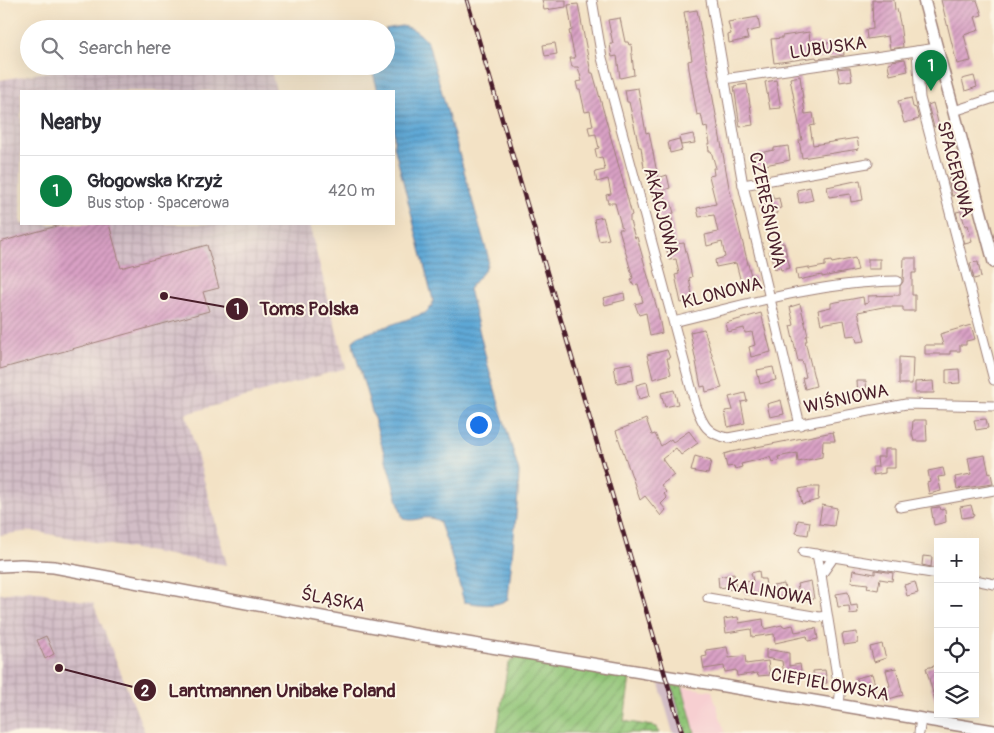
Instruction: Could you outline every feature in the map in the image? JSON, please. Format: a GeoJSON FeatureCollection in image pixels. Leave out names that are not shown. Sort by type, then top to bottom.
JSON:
{"type":"FeatureCollection","features":[{"type":"Feature","properties":{"kind":"street","name":"AKACJOWA"},"geometry":{"type":"LineString","coordinates":[[592,0],[610,88],[696,406],[701,420],[708,429]]}},
{"type":"Feature","properties":{"kind":"street","name":"CZEREŚNIOWA"},"geometry":{"type":"LineString","coordinates":[[711,0],[743,185],[800,425]]}},
{"type":"Feature","properties":{"kind":"street"},"geometry":{"type":"LineString","coordinates":[[924,0],[994,262]]}},
{"type":"Feature","properties":{"kind":"street","name":"LUBUSKA"},"geometry":{"type":"LineString","coordinates":[[724,79],[937,48]]}},
{"type":"Feature","properties":{"kind":"street","name":"SPACEROWA"},"geometry":{"type":"LineString","coordinates":[[916,51],[920,98],[994,380]]}},
{"type":"Feature","properties":{"kind":"street"},"geometry":{"type":"LineString","coordinates":[[954,111],[994,98]]}},
{"type":"Feature","properties":{"kind":"street"},"geometry":{"type":"LineString","coordinates":[[743,185],[868,163]]}},
{"type":"Feature","properties":{"kind":"street","name":"KLONOWA"},"geometry":{"type":"LineString","coordinates":[[674,322],[770,298],[867,282],[897,281]]}},
{"type":"Feature","properties":{"kind":"street","name":"WIŚNIOWA"},"geometry":{"type":"LineString","coordinates":[[708,429],[717,436],[728,438],[906,404],[994,406]]}},
{"type":"Feature","properties":{"kind":"street"},"geometry":{"type":"LineString","coordinates":[[900,507],[994,490]]}},
{"type":"Feature","properties":{"kind":"street"},"geometry":{"type":"LineString","coordinates":[[803,552],[934,573]]}},
{"type":"Feature","properties":{"kind":"street"},"geometry":{"type":"LineString","coordinates":[[817,554],[840,695],[839,705]]}},
{"type":"Feature","properties":{"kind":"street"},"geometry":{"type":"LineString","coordinates":[[821,575],[832,557]]}},
{"type":"Feature","properties":{"kind":"street","name":"ŚLĄSKA"},"geometry":{"type":"LineString","coordinates":[[0,566],[54,567],[413,634],[659,674]]}},
{"type":"Feature","properties":{"kind":"street"},"geometry":{"type":"LineString","coordinates":[[979,581],[994,584]]}},
{"type":"Feature","properties":{"kind":"street","name":"KALINOWA"},"geometry":{"type":"LineString","coordinates":[[708,598],[819,617],[827,616]]}},
{"type":"Feature","properties":{"kind":"street","name":"CIEPIELOWSKA"},"geometry":{"type":"LineString","coordinates":[[659,674],[994,731]]}},
{"type":"Feature","properties":{"kind":"street"},"geometry":{"type":"LineString","coordinates":[[919,733],[921,719]]}},
{"type":"Feature","properties":{"kind":"shaded area"},"geometry":{"type":"Polygon","coordinates":[[[29,75],[272,75],[276,90],[20,90],[20,225],[309,225],[346,368],[186,414],[227,565],[31,531],[0,535],[0,80],[29,75]]]}},
{"type":"Feature","properties":{"kind":"shaded area"},"geometry":{"type":"Polygon","coordinates":[[[30,590],[93,603],[145,733],[0,733],[0,594],[30,590]]]}},
{"type":"Feature","properties":{"kind":"shaded area"},"geometry":{"type":"Polygon","coordinates":[[[657,677],[670,679],[686,733],[673,733],[657,677]]]}},
{"type":"Feature","properties":{"kind":"shaded area"},"geometry":{"type":"Polygon","coordinates":[[[682,685],[712,691],[725,733],[695,733],[682,685]]]}},
{"type":"Feature","properties":{"kind":"green space"},"geometry":{"type":"Polygon","coordinates":[[[515,657],[630,677],[624,721],[657,727],[659,733],[497,733],[508,663],[515,657]]]}},
{"type":"Feature","properties":{"kind":"green space"},"geometry":{"type":"Polygon","coordinates":[[[670,679],[682,685],[695,733],[686,733],[670,679]]]}},
{"type":"Feature","properties":{"kind":"water"},"geometry":{"type":"Polygon","coordinates":[[[401,26],[416,31],[428,43],[488,256],[485,270],[469,289],[487,362],[519,472],[508,599],[498,604],[486,605],[464,602],[450,551],[439,521],[429,518],[403,519],[354,349],[353,341],[359,336],[425,313],[432,306],[433,300],[395,150],[395,90],[378,90],[374,75],[395,75],[395,27],[401,26]]]}},
{"type":"Feature","properties":{"kind":"building"},"geometry":{"type":"Polygon","coordinates":[[[542,0],[566,0],[566,7],[544,10],[542,0]]]}},
{"type":"Feature","properties":{"kind":"building"},"geometry":{"type":"Polygon","coordinates":[[[872,0],[894,0],[895,10],[897,9],[900,23],[903,47],[890,49],[888,36],[867,39],[866,30],[873,29],[872,0]]]}},
{"type":"Feature","properties":{"kind":"building"},"geometry":{"type":"Polygon","coordinates":[[[941,0],[977,0],[982,15],[975,17],[979,30],[964,35],[971,61],[957,64],[941,0]]]}},
{"type":"Feature","properties":{"kind":"building"},"geometry":{"type":"Polygon","coordinates":[[[578,4],[591,73],[593,73],[632,215],[630,216],[630,221],[635,238],[637,237],[658,312],[662,333],[650,336],[646,313],[639,315],[635,304],[643,302],[638,284],[633,285],[631,279],[633,278],[619,229],[622,229],[615,203],[608,203],[606,195],[611,194],[608,179],[597,182],[595,172],[605,170],[602,157],[597,158],[595,149],[599,148],[596,134],[590,135],[588,127],[593,126],[590,111],[585,112],[580,90],[578,90],[576,82],[582,81],[578,67],[572,67],[570,58],[575,58],[569,31],[572,30],[568,5],[578,4]]]}},
{"type":"Feature","properties":{"kind":"building"},"geometry":{"type":"Polygon","coordinates":[[[697,10],[729,187],[751,276],[754,275],[756,282],[752,282],[754,288],[743,290],[736,263],[716,267],[715,260],[725,257],[722,242],[707,246],[705,235],[718,232],[714,215],[699,217],[697,208],[716,204],[709,176],[714,175],[713,168],[716,168],[711,151],[709,151],[708,144],[710,144],[707,127],[704,128],[701,114],[697,115],[688,61],[692,60],[684,12],[697,10]]]}},
{"type":"Feature","properties":{"kind":"building"},"geometry":{"type":"Polygon","coordinates":[[[758,17],[760,29],[746,32],[748,39],[729,43],[728,35],[731,34],[728,22],[758,17]]]}},
{"type":"Feature","properties":{"kind":"building"},"geometry":{"type":"Polygon","coordinates":[[[620,18],[625,42],[628,42],[629,45],[631,44],[634,75],[620,78],[617,56],[612,57],[610,44],[613,44],[608,20],[620,18]]]}},
{"type":"Feature","properties":{"kind":"building"},"geometry":{"type":"Polygon","coordinates":[[[809,32],[810,42],[818,41],[819,44],[842,41],[844,55],[774,63],[771,39],[809,32]]]}},
{"type":"Feature","properties":{"kind":"building"},"geometry":{"type":"Polygon","coordinates":[[[555,43],[557,54],[545,56],[543,45],[555,43]]]}},
{"type":"Feature","properties":{"kind":"building"},"geometry":{"type":"Polygon","coordinates":[[[905,59],[908,71],[890,75],[888,64],[892,63],[892,61],[905,59]]]}},
{"type":"Feature","properties":{"kind":"building"},"geometry":{"type":"Polygon","coordinates":[[[850,68],[852,80],[840,82],[837,69],[850,68]]]}},
{"type":"Feature","properties":{"kind":"building"},"geometry":{"type":"Polygon","coordinates":[[[800,76],[805,114],[813,113],[815,125],[810,126],[813,145],[857,138],[859,149],[802,158],[799,140],[802,140],[790,78],[800,76]]]}},
{"type":"Feature","properties":{"kind":"building"},"geometry":{"type":"Polygon","coordinates":[[[974,76],[977,87],[965,91],[962,79],[974,76]]]}},
{"type":"Feature","properties":{"kind":"building"},"geometry":{"type":"Polygon","coordinates":[[[776,80],[781,108],[770,109],[765,82],[776,80]]]}},
{"type":"Feature","properties":{"kind":"building"},"geometry":{"type":"Polygon","coordinates":[[[747,84],[753,125],[740,127],[734,86],[747,84]]]}},
{"type":"Feature","properties":{"kind":"building"},"geometry":{"type":"Polygon","coordinates":[[[638,88],[646,133],[649,132],[658,178],[667,175],[670,188],[664,190],[667,204],[671,203],[674,213],[671,214],[676,244],[684,243],[692,277],[689,278],[693,300],[681,303],[675,275],[679,274],[676,259],[669,260],[660,217],[658,217],[646,168],[644,168],[641,147],[639,147],[629,102],[627,102],[625,90],[638,88]]]}},
{"type":"Feature","properties":{"kind":"building"},"geometry":{"type":"Polygon","coordinates":[[[911,98],[919,119],[904,123],[898,101],[911,98]]]}},
{"type":"Feature","properties":{"kind":"building"},"geometry":{"type":"Polygon","coordinates":[[[933,103],[939,126],[934,127],[928,105],[933,103]]]}},
{"type":"Feature","properties":{"kind":"building"},"geometry":{"type":"Polygon","coordinates":[[[693,134],[695,143],[681,145],[679,137],[693,134]]]}},
{"type":"Feature","properties":{"kind":"building"},"geometry":{"type":"Polygon","coordinates":[[[679,139],[682,150],[670,153],[668,142],[679,139]]]}},
{"type":"Feature","properties":{"kind":"building"},"geometry":{"type":"Polygon","coordinates":[[[788,146],[790,160],[755,167],[753,155],[774,150],[774,148],[788,146]]]}},
{"type":"Feature","properties":{"kind":"building"},"geometry":{"type":"Polygon","coordinates":[[[955,177],[960,194],[952,196],[948,179],[955,177]]]}},
{"type":"Feature","properties":{"kind":"building"},"geometry":{"type":"Polygon","coordinates":[[[860,180],[863,200],[851,202],[850,194],[829,197],[827,187],[860,180]]]}},
{"type":"Feature","properties":{"kind":"building"},"geometry":{"type":"Polygon","coordinates":[[[810,187],[813,200],[799,203],[797,190],[810,187]]]}},
{"type":"Feature","properties":{"kind":"building"},"geometry":{"type":"Polygon","coordinates":[[[772,194],[774,199],[779,198],[781,208],[776,209],[777,213],[770,218],[762,210],[761,196],[772,194]]]}},
{"type":"Feature","properties":{"kind":"building"},"geometry":{"type":"Polygon","coordinates":[[[961,211],[965,226],[968,225],[972,242],[965,244],[956,212],[961,211]]]}},
{"type":"Feature","properties":{"kind":"building"},"geometry":{"type":"Polygon","coordinates":[[[603,217],[609,239],[599,241],[594,219],[603,217]]]}},
{"type":"Feature","properties":{"kind":"building"},"geometry":{"type":"Polygon","coordinates":[[[60,225],[109,225],[121,268],[207,245],[219,288],[203,292],[209,311],[0,369],[0,242],[60,225]]]}},
{"type":"Feature","properties":{"kind":"building"},"geometry":{"type":"Polygon","coordinates":[[[784,243],[790,268],[781,270],[780,267],[775,269],[769,251],[773,250],[772,246],[784,243]]]}},
{"type":"Feature","properties":{"kind":"building"},"geometry":{"type":"Polygon","coordinates":[[[855,258],[858,270],[798,280],[796,269],[809,267],[809,269],[825,266],[825,262],[831,261],[832,263],[855,258]]]}},
{"type":"Feature","properties":{"kind":"building"},"geometry":{"type":"Polygon","coordinates":[[[904,258],[916,258],[916,273],[912,273],[912,295],[915,295],[915,311],[903,311],[903,307],[883,307],[858,312],[865,341],[857,342],[855,335],[847,336],[844,320],[821,324],[818,310],[831,307],[831,303],[863,297],[864,304],[868,303],[868,296],[900,295],[900,286],[903,282],[904,258]]]}},
{"type":"Feature","properties":{"kind":"building"},"geometry":{"type":"Polygon","coordinates":[[[868,259],[880,259],[880,269],[868,269],[868,259]]]}},
{"type":"Feature","properties":{"kind":"building"},"geometry":{"type":"Polygon","coordinates":[[[978,262],[981,277],[974,279],[970,263],[978,262]]]}},
{"type":"Feature","properties":{"kind":"building"},"geometry":{"type":"Polygon","coordinates":[[[624,293],[625,300],[605,305],[603,298],[624,293]]]}},
{"type":"Feature","properties":{"kind":"building"},"geometry":{"type":"Polygon","coordinates":[[[800,304],[808,335],[806,336],[807,341],[805,341],[816,386],[805,389],[802,378],[806,377],[803,364],[802,361],[798,361],[790,326],[794,325],[790,307],[800,304]]]}},
{"type":"Feature","properties":{"kind":"building"},"geometry":{"type":"Polygon","coordinates":[[[761,313],[771,352],[751,357],[749,347],[755,345],[752,332],[745,333],[744,328],[728,332],[726,323],[761,313]]]}},
{"type":"Feature","properties":{"kind":"building"},"geometry":{"type":"Polygon","coordinates":[[[971,325],[975,339],[966,341],[966,345],[960,345],[960,351],[950,351],[950,354],[925,354],[925,345],[943,345],[940,334],[971,325]]]}},
{"type":"Feature","properties":{"kind":"building"},"geometry":{"type":"Polygon","coordinates":[[[704,329],[722,388],[706,392],[705,386],[701,387],[690,332],[704,329]]]}},
{"type":"Feature","properties":{"kind":"building"},"geometry":{"type":"Polygon","coordinates":[[[667,350],[670,358],[667,358],[671,374],[653,379],[647,355],[667,350]]]}},
{"type":"Feature","properties":{"kind":"building"},"geometry":{"type":"Polygon","coordinates":[[[899,357],[913,358],[912,384],[899,384],[899,357]]]}},
{"type":"Feature","properties":{"kind":"building"},"geometry":{"type":"Polygon","coordinates":[[[631,363],[634,380],[617,383],[614,366],[631,363]]]}},
{"type":"Feature","properties":{"kind":"building"},"geometry":{"type":"Polygon","coordinates":[[[773,367],[776,380],[760,384],[757,370],[773,367]]]}},
{"type":"Feature","properties":{"kind":"building"},"geometry":{"type":"Polygon","coordinates":[[[959,369],[960,383],[946,384],[946,370],[959,369]]]}},
{"type":"Feature","properties":{"kind":"building"},"geometry":{"type":"Polygon","coordinates":[[[857,381],[866,381],[867,394],[863,396],[858,394],[857,381]]]}},
{"type":"Feature","properties":{"kind":"building"},"geometry":{"type":"Polygon","coordinates":[[[933,381],[934,393],[915,393],[915,382],[933,381]]]}},
{"type":"Feature","properties":{"kind":"building"},"geometry":{"type":"Polygon","coordinates":[[[647,382],[650,396],[639,399],[636,385],[647,382]]]}},
{"type":"Feature","properties":{"kind":"building"},"geometry":{"type":"Polygon","coordinates":[[[674,390],[678,404],[665,407],[661,393],[674,390]]]}},
{"type":"Feature","properties":{"kind":"building"},"geometry":{"type":"Polygon","coordinates":[[[745,393],[747,401],[741,402],[745,423],[728,427],[725,411],[733,410],[729,397],[745,393]]]}},
{"type":"Feature","properties":{"kind":"building"},"geometry":{"type":"Polygon","coordinates":[[[830,396],[832,406],[821,408],[819,398],[830,396]]]}},
{"type":"Feature","properties":{"kind":"building"},"geometry":{"type":"Polygon","coordinates":[[[781,400],[784,414],[770,417],[767,404],[781,400]]]}},
{"type":"Feature","properties":{"kind":"building"},"geometry":{"type":"Polygon","coordinates":[[[646,419],[652,435],[655,434],[661,446],[671,439],[673,442],[689,431],[698,443],[681,455],[676,448],[662,459],[674,475],[661,485],[666,492],[664,494],[667,498],[661,504],[666,510],[661,516],[645,496],[640,500],[616,431],[646,419]]]}},
{"type":"Feature","properties":{"kind":"building"},"geometry":{"type":"Polygon","coordinates":[[[986,419],[988,428],[976,430],[974,420],[986,419]]]}},
{"type":"Feature","properties":{"kind":"building"},"geometry":{"type":"Polygon","coordinates":[[[913,420],[926,420],[927,441],[914,441],[912,434],[913,420]]]}},
{"type":"Feature","properties":{"kind":"building"},"geometry":{"type":"Polygon","coordinates":[[[833,432],[835,441],[823,441],[822,457],[798,462],[797,453],[778,457],[779,461],[772,462],[770,457],[741,464],[742,467],[735,469],[734,466],[727,467],[724,454],[833,432]]]}},
{"type":"Feature","properties":{"kind":"building"},"geometry":{"type":"Polygon","coordinates":[[[884,449],[895,449],[895,468],[885,468],[885,473],[873,475],[872,467],[878,467],[877,457],[884,457],[884,449]]]}},
{"type":"Feature","properties":{"kind":"building"},"geometry":{"type":"Polygon","coordinates":[[[985,455],[993,484],[957,489],[955,477],[971,474],[968,458],[985,455]]]}},
{"type":"Feature","properties":{"kind":"building"},"geometry":{"type":"Polygon","coordinates":[[[695,456],[711,461],[708,474],[691,471],[695,456]]]}},
{"type":"Feature","properties":{"kind":"building"},"geometry":{"type":"Polygon","coordinates":[[[943,468],[945,476],[938,477],[941,491],[929,494],[927,483],[930,482],[928,471],[943,468]]]}},
{"type":"Feature","properties":{"kind":"building"},"geometry":{"type":"Polygon","coordinates":[[[819,487],[818,500],[802,504],[799,489],[819,487]]]}},
{"type":"Feature","properties":{"kind":"building"},"geometry":{"type":"Polygon","coordinates":[[[822,505],[837,508],[834,526],[819,524],[822,505]]]}},
{"type":"Feature","properties":{"kind":"building"},"geometry":{"type":"Polygon","coordinates":[[[971,505],[974,516],[962,518],[960,507],[971,505]]]}},
{"type":"Feature","properties":{"kind":"building"},"geometry":{"type":"Polygon","coordinates":[[[940,507],[941,510],[945,509],[946,522],[934,525],[931,508],[940,507]]]}},
{"type":"Feature","properties":{"kind":"building"},"geometry":{"type":"Polygon","coordinates":[[[798,520],[810,522],[808,535],[796,533],[798,520]]]}},
{"type":"Feature","properties":{"kind":"building"},"geometry":{"type":"Polygon","coordinates":[[[923,556],[932,557],[931,567],[922,565],[923,556]]]}},
{"type":"Feature","properties":{"kind":"building"},"geometry":{"type":"Polygon","coordinates":[[[853,570],[875,574],[875,570],[893,573],[892,581],[880,579],[878,590],[867,588],[868,584],[851,582],[853,570]]]}},
{"type":"Feature","properties":{"kind":"building"},"geometry":{"type":"Polygon","coordinates":[[[759,571],[760,579],[765,579],[767,593],[745,594],[743,582],[753,581],[751,573],[759,571]]]}},
{"type":"Feature","properties":{"kind":"building"},"geometry":{"type":"Polygon","coordinates":[[[734,574],[736,588],[726,590],[726,587],[719,588],[718,577],[734,574]]]}},
{"type":"Feature","properties":{"kind":"building"},"geometry":{"type":"Polygon","coordinates":[[[811,581],[814,599],[801,601],[797,584],[811,581]]]}},
{"type":"Feature","properties":{"kind":"building"},"geometry":{"type":"Polygon","coordinates":[[[915,582],[918,593],[907,596],[904,585],[915,582]]]}},
{"type":"Feature","properties":{"kind":"building"},"geometry":{"type":"Polygon","coordinates":[[[784,584],[786,596],[775,597],[773,586],[784,584]]]}},
{"type":"Feature","properties":{"kind":"building"},"geometry":{"type":"Polygon","coordinates":[[[848,592],[851,606],[857,605],[858,613],[850,614],[849,606],[838,607],[836,594],[848,592]]]}},
{"type":"Feature","properties":{"kind":"building"},"geometry":{"type":"Polygon","coordinates":[[[738,617],[739,623],[763,619],[764,629],[782,625],[783,627],[793,625],[795,632],[816,628],[818,639],[808,641],[807,636],[775,643],[774,634],[752,637],[751,629],[726,633],[724,619],[738,617]]]}},
{"type":"Feature","properties":{"kind":"building"},"geometry":{"type":"Polygon","coordinates":[[[857,632],[858,643],[844,645],[842,634],[857,632]]]}},
{"type":"Feature","properties":{"kind":"building"},"geometry":{"type":"Polygon","coordinates":[[[46,636],[54,654],[45,659],[37,640],[46,636]]]}},
{"type":"Feature","properties":{"kind":"building"},"geometry":{"type":"Polygon","coordinates":[[[882,644],[886,658],[874,662],[870,647],[882,644]]]}},
{"type":"Feature","properties":{"kind":"building"},"geometry":{"type":"Polygon","coordinates":[[[727,647],[729,658],[745,656],[746,664],[768,661],[770,675],[758,676],[757,673],[737,676],[736,670],[725,672],[724,666],[704,669],[702,657],[707,656],[706,650],[727,647]]]}},
{"type":"Feature","properties":{"kind":"building"},"geometry":{"type":"Polygon","coordinates":[[[766,649],[789,653],[789,666],[800,664],[802,678],[785,682],[782,661],[766,658],[766,649]]]}},
{"type":"Feature","properties":{"kind":"building"},"geometry":{"type":"Polygon","coordinates":[[[934,666],[934,697],[926,668],[934,666]]]}},
{"type":"Feature","properties":{"kind":"building"},"geometry":{"type":"Polygon","coordinates":[[[896,668],[903,695],[885,700],[882,688],[890,686],[886,670],[896,668]]]}},
{"type":"Feature","properties":{"kind":"building"},"geometry":{"type":"Polygon","coordinates":[[[825,670],[827,683],[814,685],[813,671],[825,670]]]}},
{"type":"Feature","properties":{"kind":"building"},"geometry":{"type":"Polygon","coordinates":[[[872,674],[876,688],[861,693],[856,678],[872,674]]]}},
{"type":"Feature","properties":{"kind":"railway"},"geometry":{"type":"LineString","coordinates":[[467,0],[682,733]]}},
{"type":"Feature","properties":{"kind":"place","name":"Głogowska Krzyż"},"geometry":{"type":"Point","coordinates":[931,91]}},
{"type":"Feature","properties":{"kind":"place","name":"Toms Polska"},"geometry":{"type":"Point","coordinates":[164,296]}},
{"type":"Feature","properties":{"kind":"place","name":"Lantmannen Unibake Poland"},"geometry":{"type":"Point","coordinates":[59,668]}}]}
